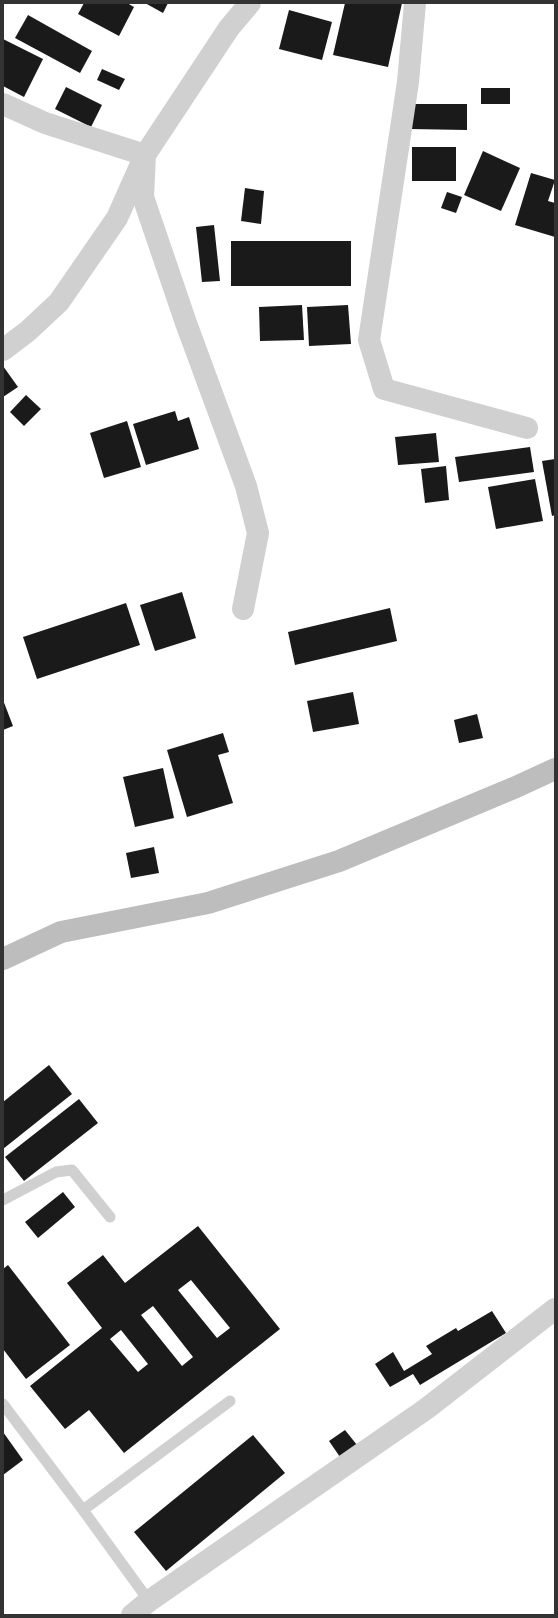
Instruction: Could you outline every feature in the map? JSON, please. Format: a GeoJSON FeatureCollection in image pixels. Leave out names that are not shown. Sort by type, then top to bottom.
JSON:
{"type":"FeatureCollection","features":[{"type":"Feature","properties":{"kind":"street"},"geometry":{"type":"LineString","coordinates":[[3,350],[28,331],[59,302],[117,218],[144,155],[228,28],[250,3]]}},
{"type":"Feature","properties":{"kind":"street"},"geometry":{"type":"LineString","coordinates":[[415,3],[408,82],[369,340],[384,389],[527,428]]}},
{"type":"Feature","properties":{"kind":"street"},"geometry":{"type":"LineString","coordinates":[[3,104],[45,123],[144,155]]}},
{"type":"Feature","properties":{"kind":"street"},"geometry":{"type":"LineString","coordinates":[[144,155],[143,197],[186,323],[246,486],[258,533],[243,609]]}},
{"type":"Feature","properties":{"kind":"street"},"geometry":{"type":"LineString","coordinates":[[3,959],[61,932],[208,903],[339,861],[555,770]]}},
{"type":"Feature","properties":{"kind":"street"},"geometry":{"type":"LineString","coordinates":[[132,1615],[149,1601],[426,1409],[555,1309]]}},
{"type":"Feature","properties":{"kind":"lane"},"geometry":{"type":"LineString","coordinates":[[3,1200],[56,1172],[72,1170],[110,1217]]}},
{"type":"Feature","properties":{"kind":"lane"},"geometry":{"type":"LineString","coordinates":[[84,1510],[230,1401]]}},
{"type":"Feature","properties":{"kind":"lane"},"geometry":{"type":"LineString","coordinates":[[3,1404],[84,1510],[149,1601]]}},
{"type":"Feature","properties":{"kind":"building"},"geometry":{"type":"Polygon","coordinates":[[[84,3],[127,3],[134,7],[119,36],[78,14],[84,3]]]}},
{"type":"Feature","properties":{"kind":"building"},"geometry":{"type":"Polygon","coordinates":[[[145,3],[168,3],[163,13],[145,3]]]}},
{"type":"Feature","properties":{"kind":"building"},"geometry":{"type":"Polygon","coordinates":[[[345,3],[402,3],[388,67],[333,55],[345,3]]]}},
{"type":"Feature","properties":{"kind":"building"},"geometry":{"type":"Polygon","coordinates":[[[289,10],[332,22],[322,60],[279,49],[289,10]]]}},
{"type":"Feature","properties":{"kind":"building"},"geometry":{"type":"Polygon","coordinates":[[[28,15],[92,51],[80,73],[15,38],[28,15]]]}},
{"type":"Feature","properties":{"kind":"building"},"geometry":{"type":"Polygon","coordinates":[[[3,39],[43,59],[24,97],[3,86],[3,39]]]}},
{"type":"Feature","properties":{"kind":"building"},"geometry":{"type":"Polygon","coordinates":[[[102,69],[125,79],[119,90],[97,80],[102,69]]]}},
{"type":"Feature","properties":{"kind":"building"},"geometry":{"type":"Polygon","coordinates":[[[66,87],[102,105],[91,127],[55,109],[66,87]]]}},
{"type":"Feature","properties":{"kind":"building"},"geometry":{"type":"Polygon","coordinates":[[[481,88],[510,88],[510,104],[481,104],[481,88]]]}},
{"type":"Feature","properties":{"kind":"building"},"geometry":{"type":"Polygon","coordinates":[[[410,104],[467,104],[467,130],[410,129],[410,104]]]}},
{"type":"Feature","properties":{"kind":"building"},"geometry":{"type":"Polygon","coordinates":[[[412,147],[456,147],[456,181],[412,181],[412,147]]]}},
{"type":"Feature","properties":{"kind":"building"},"geometry":{"type":"Polygon","coordinates":[[[483,151],[520,168],[501,211],[464,195],[483,151]]]}},
{"type":"Feature","properties":{"kind":"building"},"geometry":{"type":"Polygon","coordinates":[[[531,173],[555,180],[548,201],[555,203],[555,237],[515,225],[531,173]]]}},
{"type":"Feature","properties":{"kind":"building"},"geometry":{"type":"Polygon","coordinates":[[[245,188],[264,191],[261,224],[241,221],[245,188]]]}},
{"type":"Feature","properties":{"kind":"building"},"geometry":{"type":"Polygon","coordinates":[[[447,192],[462,197],[456,213],[441,208],[447,192]]]}},
{"type":"Feature","properties":{"kind":"building"},"geometry":{"type":"Polygon","coordinates":[[[214,225],[220,281],[202,282],[196,227],[214,225]]]}},
{"type":"Feature","properties":{"kind":"building"},"geometry":{"type":"Polygon","coordinates":[[[231,241],[351,241],[351,286],[231,286],[231,241]]]}},
{"type":"Feature","properties":{"kind":"building"},"geometry":{"type":"Polygon","coordinates":[[[302,305],[304,340],[260,341],[259,307],[302,305]]]}},
{"type":"Feature","properties":{"kind":"building"},"geometry":{"type":"Polygon","coordinates":[[[348,305],[351,344],[309,346],[307,307],[348,305]]]}},
{"type":"Feature","properties":{"kind":"building"},"geometry":{"type":"Polygon","coordinates":[[[3,366],[18,387],[3,397],[3,366]]]}},
{"type":"Feature","properties":{"kind":"building"},"geometry":{"type":"Polygon","coordinates":[[[26,395],[41,409],[24,426],[10,412],[26,395]]]}},
{"type":"Feature","properties":{"kind":"building"},"geometry":{"type":"Polygon","coordinates":[[[175,411],[178,421],[189,417],[199,449],[146,465],[133,424],[175,411]]]}},
{"type":"Feature","properties":{"kind":"building"},"geometry":{"type":"Polygon","coordinates":[[[127,421],[141,467],[104,478],[90,433],[127,421]]]}},
{"type":"Feature","properties":{"kind":"building"},"geometry":{"type":"Polygon","coordinates":[[[436,433],[439,462],[398,465],[395,437],[436,433]]]}},
{"type":"Feature","properties":{"kind":"building"},"geometry":{"type":"Polygon","coordinates":[[[530,447],[534,472],[459,482],[455,457],[530,447]]]}},
{"type":"Feature","properties":{"kind":"building"},"geometry":{"type":"Polygon","coordinates":[[[555,459],[555,515],[552,516],[542,461],[555,459]]]}},
{"type":"Feature","properties":{"kind":"building"},"geometry":{"type":"Polygon","coordinates":[[[446,466],[449,500],[425,503],[421,469],[446,466]]]}},
{"type":"Feature","properties":{"kind":"building"},"geometry":{"type":"Polygon","coordinates":[[[535,479],[543,521],[496,529],[488,487],[535,479]]]}},
{"type":"Feature","properties":{"kind":"building"},"geometry":{"type":"Polygon","coordinates":[[[182,592],[196,638],[155,651],[140,605],[182,592]]]}},
{"type":"Feature","properties":{"kind":"building"},"geometry":{"type":"Polygon","coordinates":[[[126,603],[140,645],[37,679],[23,637],[126,603]]]}},
{"type":"Feature","properties":{"kind":"building"},"geometry":{"type":"Polygon","coordinates":[[[390,608],[397,641],[295,665],[288,632],[390,608]]]}},
{"type":"Feature","properties":{"kind":"building"},"geometry":{"type":"Polygon","coordinates":[[[353,692],[359,724],[313,732],[307,701],[353,692]]]}},
{"type":"Feature","properties":{"kind":"building"},"geometry":{"type":"Polygon","coordinates":[[[3,700],[13,726],[3,730],[3,700]]]}},
{"type":"Feature","properties":{"kind":"building"},"geometry":{"type":"Polygon","coordinates":[[[477,714],[483,738],[459,743],[454,720],[477,714]]]}},
{"type":"Feature","properties":{"kind":"building"},"geometry":{"type":"Polygon","coordinates":[[[223,733],[229,752],[218,755],[233,803],[187,817],[167,750],[223,733]]]}},
{"type":"Feature","properties":{"kind":"building"},"geometry":{"type":"Polygon","coordinates":[[[163,768],[174,818],[135,827],[123,777],[163,768]]]}},
{"type":"Feature","properties":{"kind":"building"},"geometry":{"type":"Polygon","coordinates":[[[154,847],[159,873],[131,878],[126,853],[154,847]]]}},
{"type":"Feature","properties":{"kind":"building"},"geometry":{"type":"Polygon","coordinates":[[[49,1065],[72,1094],[3,1149],[3,1102],[49,1065]]]}},
{"type":"Feature","properties":{"kind":"building"},"geometry":{"type":"Polygon","coordinates":[[[79,1099],[98,1123],[24,1181],[5,1157],[79,1099]]]}},
{"type":"Feature","properties":{"kind":"building"},"geometry":{"type":"Polygon","coordinates":[[[63,1192],[75,1207],[38,1238],[25,1222],[63,1192]]]}},
{"type":"Feature","properties":{"kind":"building"},"geometry":{"type":"Polygon","coordinates":[[[198,1226],[280,1329],[124,1453],[89,1410],[65,1429],[30,1386],[102,1328],[67,1283],[103,1255],[125,1283],[198,1226]],[[191,1280],[178,1290],[217,1338],[230,1328],[191,1280]],[[153,1306],[141,1315],[182,1366],[193,1357],[153,1306]],[[121,1330],[110,1339],[138,1372],[148,1364],[121,1330]]]}},
{"type":"Feature","properties":{"kind":"building"},"geometry":{"type":"Polygon","coordinates":[[[8,1265],[70,1345],[26,1379],[3,1349],[3,1269],[8,1265]]]}},
{"type":"Feature","properties":{"kind":"building"},"geometry":{"type":"Polygon","coordinates":[[[492,1311],[506,1333],[420,1385],[413,1374],[390,1387],[375,1364],[393,1352],[404,1371],[432,1354],[426,1346],[456,1328],[458,1331],[492,1311]]]}},
{"type":"Feature","properties":{"kind":"building"},"geometry":{"type":"Polygon","coordinates":[[[345,1430],[357,1445],[340,1457],[329,1441],[345,1430]]]}},
{"type":"Feature","properties":{"kind":"building"},"geometry":{"type":"Polygon","coordinates":[[[3,1432],[23,1460],[3,1475],[3,1432]]]}},
{"type":"Feature","properties":{"kind":"building"},"geometry":{"type":"Polygon","coordinates":[[[253,1435],[285,1473],[166,1571],[134,1532],[253,1435]]]}}]}
